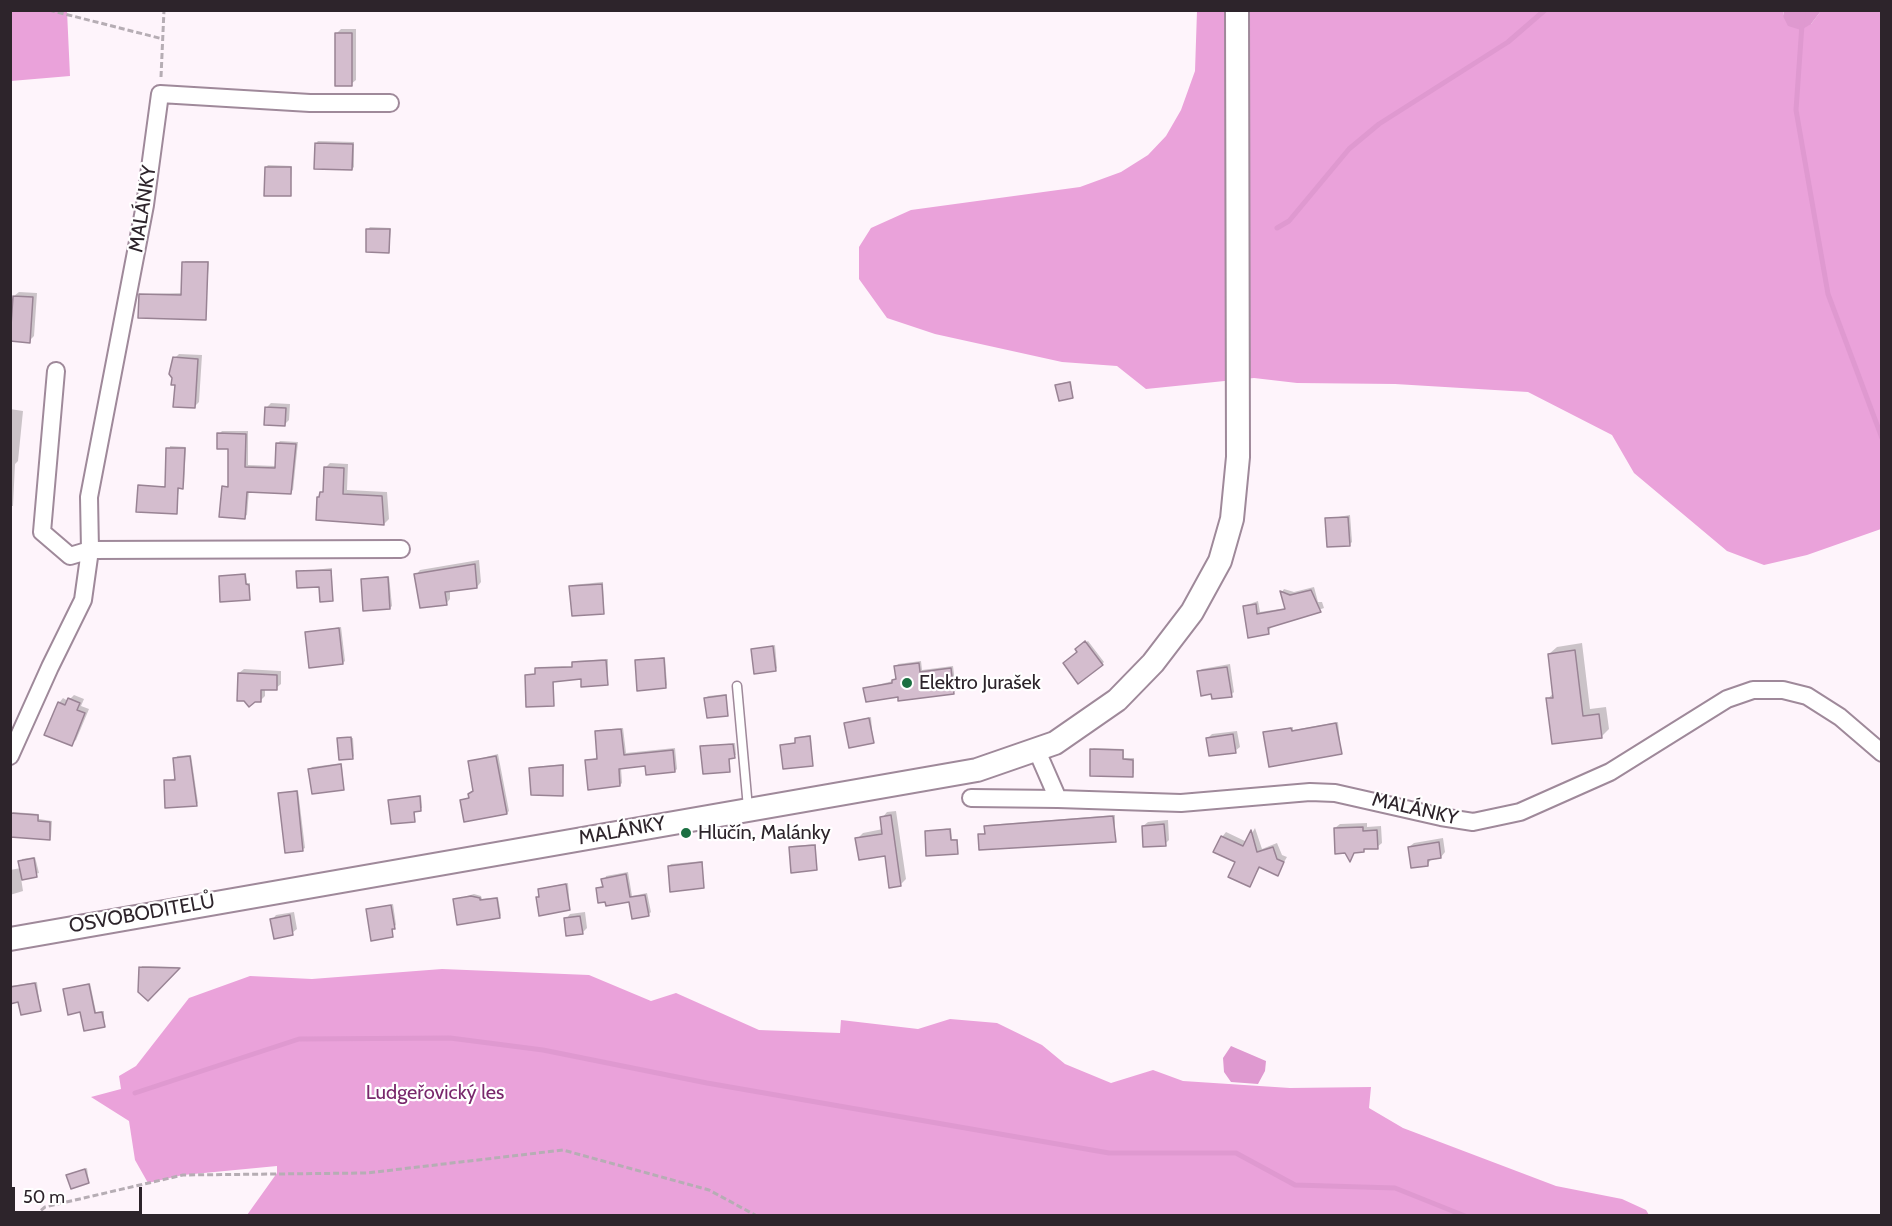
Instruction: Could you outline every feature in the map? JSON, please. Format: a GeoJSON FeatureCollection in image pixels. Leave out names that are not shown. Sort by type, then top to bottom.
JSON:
{"type":"FeatureCollection","features":[{"type":"Feature","properties":{"kind":"street","name":"MALÁNKY"},"geometry":{"type":"LineString","coordinates":[[275,891],[977,770],[1037,751],[1067,735],[1117,700],[1153,663],[1192,612],[1220,561],[1232,519],[1239,422],[1237,10]]}},
{"type":"Feature","properties":{"kind":"street","name":"MALÁNKY"},"geometry":{"type":"LineString","coordinates":[[10,756],[83,600],[90,550],[89,497],[143,217],[160,94]]}},
{"type":"Feature","properties":{"kind":"street"},"geometry":{"type":"LineString","coordinates":[[160,94],[310,103],[390,104]]}},
{"type":"Feature","properties":{"kind":"street"},"geometry":{"type":"LineString","coordinates":[[56,371],[42,532],[70,556],[90,550],[401,549]]}},
{"type":"Feature","properties":{"kind":"street","name":"MALÁNKY"},"geometry":{"type":"LineString","coordinates":[[971,798],[1181,802],[1327,792],[1368,798],[1441,817],[1473,822],[1520,812],[1610,772],[1727,699],[1753,690],[1769,689],[1807,696],[1840,717],[1881,753]]}},
{"type":"Feature","properties":{"kind":"street"},"geometry":{"type":"LineString","coordinates":[[1037,751],[1058,799]]}},
{"type":"Feature","properties":{"kind":"street","name":"OSVOBODITELŮ"},"geometry":{"type":"LineString","coordinates":[[10,939],[275,891]]}},
{"type":"Feature","properties":{"kind":"lane"},"geometry":{"type":"LineString","coordinates":[[737,686],[748,809]]}},
{"type":"Feature","properties":{"kind":"path"},"geometry":{"type":"LineString","coordinates":[[49,10],[163,39]]}},
{"type":"Feature","properties":{"kind":"path"},"geometry":{"type":"LineString","coordinates":[[160,94],[164,10]]}},
{"type":"Feature","properties":{"kind":"path"},"geometry":{"type":"LineString","coordinates":[[34,1215],[45,1207],[183,1175],[367,1173],[563,1150],[709,1190],[757,1215]]}},
{"type":"Feature","properties":{"kind":"green space"},"geometry":{"type":"Polygon","coordinates":[[[11,10],[67,11],[70,76],[11,81],[11,10]]]}},
{"type":"Feature","properties":{"kind":"green space"},"geometry":{"type":"Polygon","coordinates":[[[1784,10],[1783,16],[1811,24],[1821,11],[1881,11],[1881,529],[1807,555],[1764,565],[1727,551],[1634,473],[1612,435],[1528,392],[1395,384],[1297,383],[1254,378],[1146,389],[1117,366],[1062,362],[935,334],[887,318],[859,279],[859,247],[871,228],[911,210],[1080,187],[1121,172],[1148,155],[1166,136],[1181,110],[1195,71],[1197,11],[1784,10]]]}},
{"type":"Feature","properties":{"kind":"green space","name":"Ludgeřovický les"},"geometry":{"type":"Polygon","coordinates":[[[442,969],[589,975],[651,1001],[676,993],[759,1030],[840,1033],[841,1020],[918,1029],[950,1019],[997,1023],[1042,1045],[1065,1064],[1111,1083],[1153,1070],[1183,1081],[1290,1088],[1371,1087],[1369,1108],[1403,1128],[1556,1186],[1622,1199],[1646,1210],[1649,1215],[247,1215],[277,1173],[277,1166],[183,1175],[148,1183],[135,1160],[129,1121],[91,1097],[121,1089],[119,1076],[136,1066],[189,998],[250,976],[312,979],[442,969]]]}},
{"type":"Feature","properties":{"kind":"shaded area"},"geometry":{"type":"Polygon","coordinates":[[[1784,10],[1821,11],[1811,24],[1801,30],[1788,26],[1783,16],[1784,10]]]}},
{"type":"Feature","properties":{"kind":"shaded area"},"geometry":{"type":"Polygon","coordinates":[[[1231,1046],[1266,1061],[1265,1071],[1258,1084],[1231,1082],[1224,1072],[1223,1058],[1231,1046]]]}},
{"type":"Feature","properties":{"kind":"building"},"geometry":{"type":"Polygon","coordinates":[[[335,33],[352,33],[352,86],[335,86],[335,33]]]}},
{"type":"Feature","properties":{"kind":"building"},"geometry":{"type":"Polygon","coordinates":[[[315,143],[353,144],[352,170],[314,169],[315,143]]]}},
{"type":"Feature","properties":{"kind":"building"},"geometry":{"type":"Polygon","coordinates":[[[265,167],[291,167],[291,196],[264,196],[265,167]]]}},
{"type":"Feature","properties":{"kind":"building"},"geometry":{"type":"Polygon","coordinates":[[[366,229],[390,229],[389,253],[366,252],[366,229]]]}},
{"type":"Feature","properties":{"kind":"building"},"geometry":{"type":"Polygon","coordinates":[[[182,262],[208,262],[206,320],[138,318],[139,294],[181,295],[182,262]]]}},
{"type":"Feature","properties":{"kind":"building"},"geometry":{"type":"Polygon","coordinates":[[[13,296],[33,297],[30,343],[10,341],[13,296]]]}},
{"type":"Feature","properties":{"kind":"building"},"geometry":{"type":"Polygon","coordinates":[[[173,357],[198,359],[195,408],[173,407],[175,385],[171,385],[172,378],[169,374],[173,357]]]}},
{"type":"Feature","properties":{"kind":"building"},"geometry":{"type":"Polygon","coordinates":[[[1070,382],[1073,398],[1059,401],[1055,385],[1070,382]]]}},
{"type":"Feature","properties":{"kind":"building"},"geometry":{"type":"Polygon","coordinates":[[[265,407],[286,408],[285,426],[264,425],[265,407]]]}},
{"type":"Feature","properties":{"kind":"building"},"geometry":{"type":"Polygon","coordinates":[[[217,433],[246,434],[245,467],[275,468],[276,443],[296,444],[291,494],[247,492],[245,519],[219,517],[222,486],[228,487],[228,449],[217,449],[217,433]]]}},
{"type":"Feature","properties":{"kind":"building"},"geometry":{"type":"Polygon","coordinates":[[[166,448],[185,448],[183,489],[178,488],[177,514],[136,512],[138,485],[165,487],[166,448]]]}},
{"type":"Feature","properties":{"kind":"building"},"geometry":{"type":"Polygon","coordinates":[[[324,467],[344,468],[343,494],[382,496],[384,525],[316,520],[317,497],[320,492],[323,492],[324,467]]]}},
{"type":"Feature","properties":{"kind":"building"},"geometry":{"type":"Polygon","coordinates":[[[1348,517],[1350,546],[1327,547],[1325,518],[1348,517]]]}},
{"type":"Feature","properties":{"kind":"building"},"geometry":{"type":"Polygon","coordinates":[[[475,564],[477,588],[445,592],[447,605],[420,608],[414,574],[475,564]]]}},
{"type":"Feature","properties":{"kind":"building"},"geometry":{"type":"Polygon","coordinates":[[[331,570],[333,601],[320,602],[319,587],[297,588],[296,571],[331,570]]]}},
{"type":"Feature","properties":{"kind":"building"},"geometry":{"type":"Polygon","coordinates":[[[245,574],[246,584],[249,585],[250,600],[220,602],[219,576],[245,574]]]}},
{"type":"Feature","properties":{"kind":"building"},"geometry":{"type":"Polygon","coordinates":[[[388,577],[390,609],[363,611],[361,579],[388,577]]]}},
{"type":"Feature","properties":{"kind":"building"},"geometry":{"type":"Polygon","coordinates":[[[602,584],[604,614],[572,616],[569,586],[602,584]]]}},
{"type":"Feature","properties":{"kind":"building"},"geometry":{"type":"Polygon","coordinates":[[[1311,590],[1321,612],[1268,628],[1269,634],[1248,638],[1243,606],[1256,604],[1257,614],[1285,609],[1280,591],[1290,595],[1311,590]]]}},
{"type":"Feature","properties":{"kind":"building"},"geometry":{"type":"Polygon","coordinates":[[[339,628],[343,664],[309,668],[305,632],[339,628]]]}},
{"type":"Feature","properties":{"kind":"building"},"geometry":{"type":"Polygon","coordinates":[[[1085,641],[1103,665],[1078,684],[1063,663],[1077,652],[1075,649],[1085,641]]]}},
{"type":"Feature","properties":{"kind":"building"},"geometry":{"type":"Polygon","coordinates":[[[773,646],[776,671],[754,674],[751,649],[773,646]]]}},
{"type":"Feature","properties":{"kind":"building"},"geometry":{"type":"Polygon","coordinates":[[[1575,650],[1583,716],[1599,714],[1602,738],[1552,744],[1546,698],[1553,698],[1548,654],[1575,650]]]}},
{"type":"Feature","properties":{"kind":"building"},"geometry":{"type":"Polygon","coordinates":[[[664,658],[666,688],[637,691],[635,660],[664,658]]]}},
{"type":"Feature","properties":{"kind":"building"},"geometry":{"type":"Polygon","coordinates":[[[606,660],[608,685],[581,687],[581,679],[553,682],[554,706],[526,707],[525,675],[535,674],[535,668],[572,667],[572,662],[606,660]]]}},
{"type":"Feature","properties":{"kind":"building"},"geometry":{"type":"Polygon","coordinates":[[[919,663],[920,672],[951,668],[954,694],[898,701],[898,697],[866,702],[863,688],[892,683],[892,680],[896,679],[894,666],[919,663]]]}},
{"type":"Feature","properties":{"kind":"building"},"geometry":{"type":"Polygon","coordinates":[[[1227,667],[1232,697],[1212,699],[1211,694],[1201,696],[1197,671],[1227,667]]]}},
{"type":"Feature","properties":{"kind":"building"},"geometry":{"type":"Polygon","coordinates":[[[238,673],[277,675],[277,690],[261,690],[261,702],[255,702],[249,707],[244,701],[237,701],[238,673]]]}},
{"type":"Feature","properties":{"kind":"building"},"geometry":{"type":"Polygon","coordinates":[[[726,695],[728,716],[707,718],[704,698],[726,695]]]}},
{"type":"Feature","properties":{"kind":"building"},"geometry":{"type":"Polygon","coordinates":[[[68,698],[80,703],[77,710],[85,713],[72,746],[44,735],[58,702],[65,705],[68,698]]]}},
{"type":"Feature","properties":{"kind":"building"},"geometry":{"type":"Polygon","coordinates":[[[869,718],[874,743],[849,748],[844,723],[869,718]]]}},
{"type":"Feature","properties":{"kind":"building"},"geometry":{"type":"Polygon","coordinates":[[[1336,723],[1342,754],[1269,767],[1263,732],[1291,728],[1292,731],[1336,723]]]}},
{"type":"Feature","properties":{"kind":"building"},"geometry":{"type":"Polygon","coordinates":[[[621,729],[624,755],[673,750],[675,772],[646,775],[645,766],[619,769],[620,786],[588,790],[585,760],[597,759],[595,731],[621,729]]]}},
{"type":"Feature","properties":{"kind":"building"},"geometry":{"type":"Polygon","coordinates":[[[1233,734],[1236,753],[1209,756],[1206,738],[1233,734]]]}},
{"type":"Feature","properties":{"kind":"building"},"geometry":{"type":"Polygon","coordinates":[[[810,736],[813,766],[783,769],[780,745],[795,743],[795,738],[810,736]]]}},
{"type":"Feature","properties":{"kind":"building"},"geometry":{"type":"Polygon","coordinates":[[[351,737],[353,759],[339,760],[337,738],[351,737]]]}},
{"type":"Feature","properties":{"kind":"building"},"geometry":{"type":"Polygon","coordinates":[[[733,744],[735,758],[729,759],[730,772],[703,774],[700,746],[733,744]]]}},
{"type":"Feature","properties":{"kind":"building"},"geometry":{"type":"Polygon","coordinates":[[[1090,749],[1123,750],[1123,759],[1133,760],[1133,777],[1090,776],[1090,749]]]}},
{"type":"Feature","properties":{"kind":"building"},"geometry":{"type":"Polygon","coordinates":[[[190,756],[197,806],[165,808],[164,780],[175,780],[173,758],[190,756]]]}},
{"type":"Feature","properties":{"kind":"building"},"geometry":{"type":"Polygon","coordinates":[[[496,756],[507,814],[464,822],[460,800],[469,798],[468,794],[473,791],[468,761],[496,756]]]}},
{"type":"Feature","properties":{"kind":"building"},"geometry":{"type":"Polygon","coordinates":[[[341,764],[344,790],[312,794],[308,769],[341,764]]]}},
{"type":"Feature","properties":{"kind":"building"},"geometry":{"type":"Polygon","coordinates":[[[563,765],[563,796],[531,795],[529,768],[563,765]]]}},
{"type":"Feature","properties":{"kind":"building"},"geometry":{"type":"Polygon","coordinates":[[[297,791],[303,851],[285,853],[278,793],[297,791]]]}},
{"type":"Feature","properties":{"kind":"building"},"geometry":{"type":"Polygon","coordinates":[[[420,796],[421,811],[414,812],[415,822],[391,824],[388,800],[420,796]]]}},
{"type":"Feature","properties":{"kind":"building"},"geometry":{"type":"Polygon","coordinates":[[[10,813],[38,815],[38,821],[50,822],[50,840],[10,837],[10,813]]]}},
{"type":"Feature","properties":{"kind":"building"},"geometry":{"type":"Polygon","coordinates":[[[891,815],[901,886],[889,888],[885,856],[859,860],[855,838],[882,834],[880,817],[891,815]]]}},
{"type":"Feature","properties":{"kind":"building"},"geometry":{"type":"Polygon","coordinates":[[[1113,816],[1116,842],[979,850],[978,834],[985,834],[984,826],[1113,816]]]}},
{"type":"Feature","properties":{"kind":"building"},"geometry":{"type":"Polygon","coordinates":[[[1164,824],[1166,846],[1143,847],[1142,826],[1164,824]]]}},
{"type":"Feature","properties":{"kind":"building"},"geometry":{"type":"Polygon","coordinates":[[[1363,827],[1363,831],[1377,830],[1378,849],[1364,849],[1364,852],[1354,853],[1350,862],[1345,853],[1335,854],[1334,828],[1363,827]]]}},
{"type":"Feature","properties":{"kind":"building"},"geometry":{"type":"Polygon","coordinates":[[[950,829],[951,840],[957,840],[958,854],[926,856],[925,831],[950,829]]]}},
{"type":"Feature","properties":{"kind":"building"},"geometry":{"type":"Polygon","coordinates":[[[1251,830],[1257,852],[1273,847],[1277,859],[1284,862],[1278,876],[1259,867],[1250,887],[1228,877],[1235,862],[1213,852],[1221,836],[1243,846],[1251,830]]]}},
{"type":"Feature","properties":{"kind":"building"},"geometry":{"type":"Polygon","coordinates":[[[1439,842],[1441,858],[1428,860],[1428,866],[1411,868],[1408,847],[1439,842]]]}},
{"type":"Feature","properties":{"kind":"building"},"geometry":{"type":"Polygon","coordinates":[[[815,845],[817,870],[791,873],[789,847],[815,845]]]}},
{"type":"Feature","properties":{"kind":"building"},"geometry":{"type":"Polygon","coordinates":[[[34,858],[37,877],[22,880],[18,861],[34,858]]]}},
{"type":"Feature","properties":{"kind":"building"},"geometry":{"type":"Polygon","coordinates":[[[702,862],[704,888],[670,892],[668,866],[702,862]]]}},
{"type":"Feature","properties":{"kind":"building"},"geometry":{"type":"Polygon","coordinates":[[[626,874],[630,897],[645,895],[649,916],[632,919],[629,902],[606,906],[605,902],[598,903],[596,888],[603,887],[601,879],[626,874]]]}},
{"type":"Feature","properties":{"kind":"building"},"geometry":{"type":"Polygon","coordinates":[[[566,884],[570,910],[539,916],[536,897],[539,897],[538,889],[566,884]]]}},
{"type":"Feature","properties":{"kind":"building"},"geometry":{"type":"Polygon","coordinates":[[[471,896],[480,898],[480,900],[497,898],[500,918],[457,925],[453,899],[471,896]]]}},
{"type":"Feature","properties":{"kind":"building"},"geometry":{"type":"Polygon","coordinates":[[[391,905],[395,929],[392,929],[393,937],[371,941],[366,909],[391,905]]]}},
{"type":"Feature","properties":{"kind":"building"},"geometry":{"type":"Polygon","coordinates":[[[290,915],[293,935],[274,939],[270,919],[290,915]]]}},
{"type":"Feature","properties":{"kind":"building"},"geometry":{"type":"Polygon","coordinates":[[[580,916],[583,934],[566,936],[564,918],[580,916]]]}},
{"type":"Feature","properties":{"kind":"building"},"geometry":{"type":"Polygon","coordinates":[[[139,967],[180,968],[148,1001],[138,992],[139,967]]]}},
{"type":"Feature","properties":{"kind":"building"},"geometry":{"type":"Polygon","coordinates":[[[35,983],[41,1011],[21,1015],[18,1002],[10,1004],[10,987],[35,983]]]}},
{"type":"Feature","properties":{"kind":"building"},"geometry":{"type":"Polygon","coordinates":[[[89,984],[95,1013],[102,1012],[105,1027],[84,1031],[80,1012],[68,1015],[63,989],[89,984]]]}},
{"type":"Feature","properties":{"kind":"building"},"geometry":{"type":"Polygon","coordinates":[[[85,1169],[89,1183],[71,1189],[66,1175],[85,1169]]]}},
{"type":"Feature","properties":{"kind":"waterway"},"geometry":{"type":"LineString","coordinates":[[1277,228],[1289,221],[1349,149],[1379,124],[1508,42],[1545,10]]}},
{"type":"Feature","properties":{"kind":"waterway"},"geometry":{"type":"LineString","coordinates":[[1803,10],[1796,110],[1828,294],[1882,438]]}},
{"type":"Feature","properties":{"kind":"waterway"},"geometry":{"type":"LineString","coordinates":[[135,1093],[299,1039],[450,1038],[543,1050],[707,1083],[1109,1153],[1236,1153],[1295,1185],[1395,1188],[1465,1216]]}},
{"type":"Feature","properties":{"kind":"place","name":"Elektro Jurašek"},"geometry":{"type":"Point","coordinates":[907,683]}},
{"type":"Feature","properties":{"kind":"place","name":"Hlučín, Malánky"},"geometry":{"type":"Point","coordinates":[686,833]}}]}
